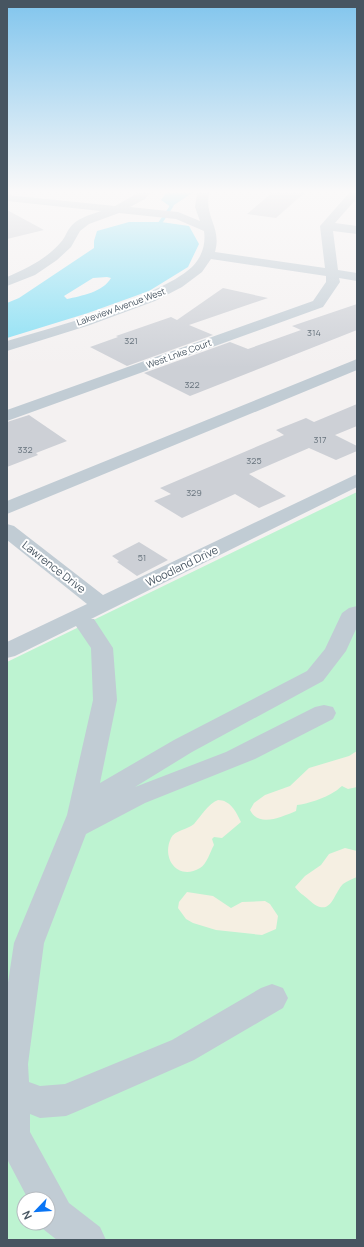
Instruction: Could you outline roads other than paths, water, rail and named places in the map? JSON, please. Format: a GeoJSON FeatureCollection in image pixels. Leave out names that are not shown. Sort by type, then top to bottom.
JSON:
{"type":"FeatureCollection","features":[{"type":"Feature","properties":{"kind":"street"},"geometry":{"type":"LineString","coordinates":[[7,282],[30,272],[59,251]]}},
{"type":"Feature","properties":{"kind":"street","name":"Lakeview Avenue West"},"geometry":{"type":"LineString","coordinates":[[7,346],[107,314],[165,292],[186,279],[202,266],[209,251]]}},
{"type":"Feature","properties":{"kind":"street"},"geometry":{"type":"LineString","coordinates":[[330,251],[333,274]]}},
{"type":"Feature","properties":{"kind":"street"},"geometry":{"type":"LineString","coordinates":[[208,255],[357,278]]}},
{"type":"Feature","properties":{"kind":"street","name":"West Lnke Court"},"geometry":{"type":"LineString","coordinates":[[7,416],[318,304],[333,282],[333,274]]}},
{"type":"Feature","properties":{"kind":"street"},"geometry":{"type":"LineString","coordinates":[[7,508],[357,364]]}},
{"type":"Feature","properties":{"kind":"street","name":"Woodland Drive"},"geometry":{"type":"LineString","coordinates":[[7,651],[357,480]]}},
{"type":"Feature","properties":{"kind":"street","name":"Lawrence Drive"},"geometry":{"type":"LineString","coordinates":[[7,530],[102,605]]}},
{"type":"Feature","properties":{"kind":"street"},"geometry":{"type":"LineString","coordinates":[[76,822],[97,797],[183,746],[315,676],[335,651],[350,618],[357,613]]}},
{"type":"Feature","properties":{"kind":"street"},"geometry":{"type":"LineString","coordinates":[[42,1191],[13,1135],[12,1064],[29,943],[76,822],[105,700],[102,648],[86,624]]}},
{"type":"Feature","properties":{"kind":"street"},"geometry":{"type":"LineString","coordinates":[[76,822],[161,785],[235,758],[324,713]]}},
{"type":"Feature","properties":{"kind":"street"},"geometry":{"type":"LineString","coordinates":[[12,1091],[40,1102],[66,1100],[183,1050],[272,998]]}},
{"type":"Feature","properties":{"kind":"street"},"geometry":{"type":"LineString","coordinates":[[56,1216],[87,1240]]}},
{"type":"Feature","properties":{"kind":"water"},"geometry":{"type":"Polygon","coordinates":[[[89,251],[196,251],[188,267],[149,291],[88,313],[7,338],[7,303],[19,298],[89,251]],[[93,278],[64,296],[67,299],[91,293],[103,287],[111,278],[93,278]]]}}]}
